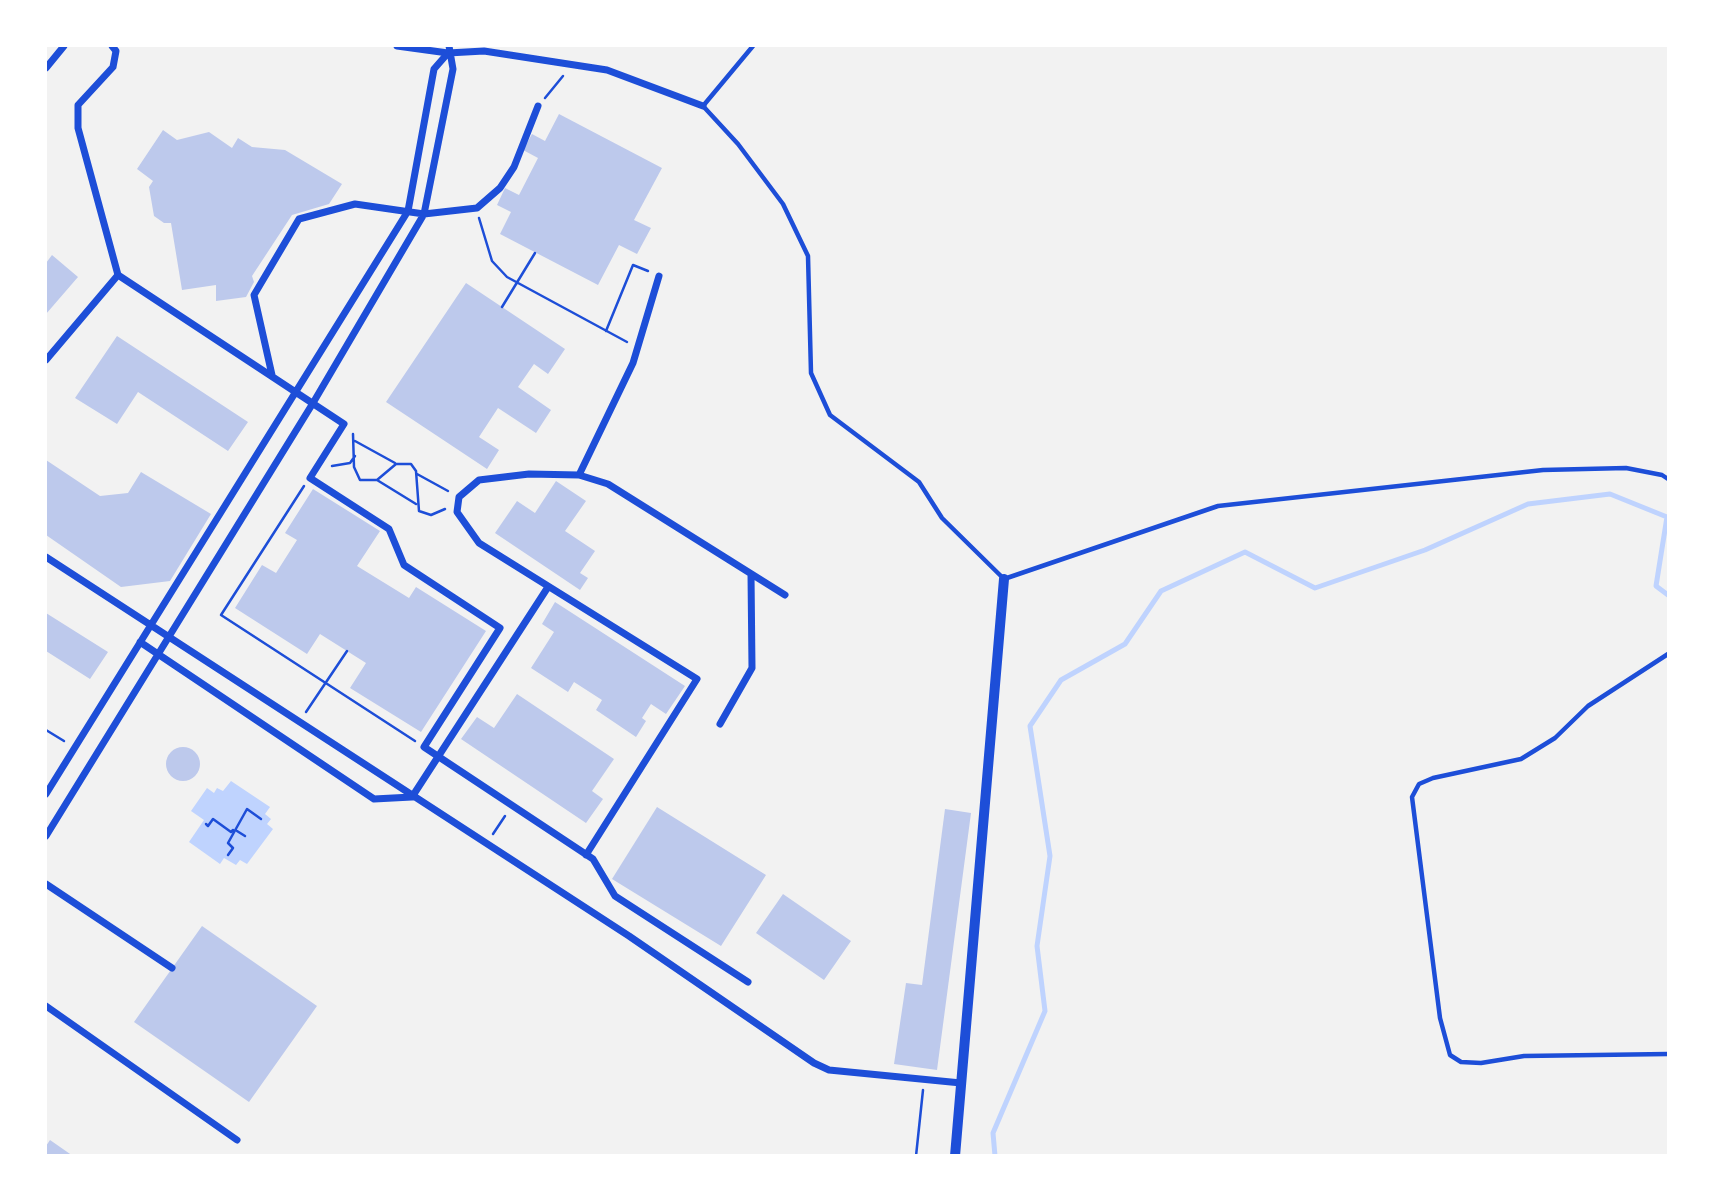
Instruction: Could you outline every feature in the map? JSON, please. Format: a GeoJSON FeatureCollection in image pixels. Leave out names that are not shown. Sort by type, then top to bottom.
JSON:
{"type":"FeatureCollection","features":[{"type":"Feature","properties":{"kind":"street"},"geometry":{"type":"LineString","coordinates":[[46,68],[64,46]]}},
{"type":"Feature","properties":{"kind":"street"},"geometry":{"type":"LineString","coordinates":[[112,46],[116,51],[113,66],[78,105],[78,128],[118,275],[344,424],[310,478],[389,529],[404,565],[500,628],[424,747],[593,859],[615,896],[748,982]]}},
{"type":"Feature","properties":{"kind":"street"},"geometry":{"type":"LineString","coordinates":[[397,46],[484,51],[573,64],[639,80],[703,106]]}},
{"type":"Feature","properties":{"kind":"street"},"geometry":{"type":"LineString","coordinates":[[46,794],[408,211],[434,69],[448,49]]}},
{"type":"Feature","properties":{"kind":"street"},"geometry":{"type":"LineString","coordinates":[[46,836],[169,640],[424,214],[453,69],[448,49]]}},
{"type":"Feature","properties":{"kind":"street"},"geometry":{"type":"LineString","coordinates":[[272,376],[254,295],[299,219],[355,204],[424,214],[477,208],[500,188],[514,167],[538,106]]}},
{"type":"Feature","properties":{"kind":"street"},"geometry":{"type":"LineString","coordinates":[[46,360],[118,275]]}},
{"type":"Feature","properties":{"kind":"street"},"geometry":{"type":"LineString","coordinates":[[579,475],[638,348],[659,276]]}},
{"type":"Feature","properties":{"kind":"street"},"geometry":{"type":"LineString","coordinates":[[586,855],[697,679],[479,543],[457,512],[459,497],[479,480],[529,474],[579,475],[608,484],[785,595]]}},
{"type":"Feature","properties":{"kind":"street"},"geometry":{"type":"LineString","coordinates":[[46,558],[485,846],[629,936],[814,1063],[830,1070],[961,1083]]}},
{"type":"Feature","properties":{"kind":"street"},"geometry":{"type":"LineString","coordinates":[[720,724],[752,668],[751,574]]}},
{"type":"Feature","properties":{"kind":"street"},"geometry":{"type":"LineString","coordinates":[[955,1156],[1004,579]]}},
{"type":"Feature","properties":{"kind":"street"},"geometry":{"type":"LineString","coordinates":[[412,797],[548,587]]}},
{"type":"Feature","properties":{"kind":"street"},"geometry":{"type":"LineString","coordinates":[[139,642],[374,799],[412,797]]}},
{"type":"Feature","properties":{"kind":"street"},"geometry":{"type":"LineString","coordinates":[[46,884],[172,968]]}},
{"type":"Feature","properties":{"kind":"street"},"geometry":{"type":"LineString","coordinates":[[46,1006],[237,1140]]}},
{"type":"Feature","properties":{"kind":"lane"},"geometry":{"type":"LineString","coordinates":[[753,46],[703,106],[737,144],[783,204],[808,256],[811,373],[830,415],[919,482],[942,518],[1004,579],[1218,506],[1543,470],[1626,468],[1662,475],[1668,479]]}},
{"type":"Feature","properties":{"kind":"lane"},"geometry":{"type":"LineString","coordinates":[[1668,654],[1588,706],[1555,738],[1521,759],[1433,778],[1419,784],[1412,797],[1440,1018],[1450,1055],[1461,1062],[1481,1063],[1524,1056],[1668,1054]]}},
{"type":"Feature","properties":{"kind":"path"},"geometry":{"type":"LineString","coordinates":[[538,106],[573,64]]}},
{"type":"Feature","properties":{"kind":"path"},"geometry":{"type":"LineString","coordinates":[[477,208],[492,261],[517,283],[638,348]]}},
{"type":"Feature","properties":{"kind":"path"},"geometry":{"type":"LineString","coordinates":[[502,307],[535,253]]}},
{"type":"Feature","properties":{"kind":"path"},"geometry":{"type":"LineString","coordinates":[[606,331],[633,265],[659,276]]}},
{"type":"Feature","properties":{"kind":"path"},"geometry":{"type":"LineString","coordinates":[[344,424],[355,441],[396,464],[411,464],[417,474],[459,497],[431,515],[419,510],[416,504],[417,474]]}},
{"type":"Feature","properties":{"kind":"path"},"geometry":{"type":"LineString","coordinates":[[355,441],[354,467],[360,480],[377,480],[416,504]]}},
{"type":"Feature","properties":{"kind":"path"},"geometry":{"type":"LineString","coordinates":[[321,461],[341,467],[355,456]]}},
{"type":"Feature","properties":{"kind":"path"},"geometry":{"type":"LineString","coordinates":[[377,480],[396,464]]}},
{"type":"Feature","properties":{"kind":"path"},"geometry":{"type":"LineString","coordinates":[[310,478],[221,615],[424,747]]}},
{"type":"Feature","properties":{"kind":"path"},"geometry":{"type":"LineString","coordinates":[[298,723],[347,651]]}},
{"type":"Feature","properties":{"kind":"path"},"geometry":{"type":"LineString","coordinates":[[46,730],[74,748]]}},
{"type":"Feature","properties":{"kind":"path"},"geometry":{"type":"LineString","coordinates":[[485,846],[512,805]]}},
{"type":"Feature","properties":{"kind":"path"},"geometry":{"type":"LineString","coordinates":[[228,855],[233,848],[228,843],[247,809],[261,818]]}},
{"type":"Feature","properties":{"kind":"path"},"geometry":{"type":"LineString","coordinates":[[206,824],[208,826],[213,819],[231,832],[235,830],[245,836]]}},
{"type":"Feature","properties":{"kind":"path"},"geometry":{"type":"LineString","coordinates":[[916,1156],[924,1080]]}},
{"type":"Feature","properties":{"kind":"water"},"geometry":{"type":"Polygon","coordinates":[[[231,781],[270,807],[265,814],[271,819],[267,824],[273,829],[247,864],[240,860],[236,865],[224,858],[220,864],[189,842],[204,820],[191,811],[207,788],[214,793],[217,788],[223,791],[231,781]]]}},
{"type":"Feature","properties":{"kind":"building"},"geometry":{"type":"Polygon","coordinates":[[[559,114],[662,168],[634,220],[651,228],[637,254],[619,245],[598,285],[500,234],[511,212],[497,205],[505,188],[519,195],[538,158],[523,150],[532,134],[545,141],[559,114]]]}},
{"type":"Feature","properties":{"kind":"building"},"geometry":{"type":"Polygon","coordinates":[[[163,130],[177,140],[209,132],[232,148],[238,138],[252,147],[285,150],[342,184],[329,204],[292,215],[252,276],[254,282],[246,297],[216,301],[216,285],[182,290],[171,223],[164,223],[154,216],[149,187],[153,181],[137,169],[163,130]]]}},
{"type":"Feature","properties":{"kind":"building"},"geometry":{"type":"Polygon","coordinates":[[[52,255],[78,277],[46,314],[46,263],[52,255]]]}},
{"type":"Feature","properties":{"kind":"building"},"geometry":{"type":"Polygon","coordinates":[[[466,283],[565,349],[548,374],[534,364],[518,387],[551,410],[536,433],[498,408],[479,437],[499,450],[487,469],[386,402],[466,283]]]}},
{"type":"Feature","properties":{"kind":"building"},"geometry":{"type":"Polygon","coordinates":[[[117,336],[248,422],[228,451],[138,392],[117,424],[75,398],[117,336]]]}},
{"type":"Feature","properties":{"kind":"building"},"geometry":{"type":"Polygon","coordinates":[[[46,460],[100,496],[128,493],[141,472],[211,514],[170,581],[121,587],[46,535],[46,460]]]}},
{"type":"Feature","properties":{"kind":"building"},"geometry":{"type":"Polygon","coordinates":[[[556,481],[586,501],[565,531],[595,551],[580,573],[588,578],[580,590],[495,533],[517,501],[535,513],[556,481]]]}},
{"type":"Feature","properties":{"kind":"building"},"geometry":{"type":"Polygon","coordinates":[[[313,489],[380,531],[357,566],[409,598],[416,587],[486,631],[421,732],[350,688],[366,663],[320,634],[307,654],[235,608],[262,565],[276,573],[297,540],[285,533],[313,489]]]}},
{"type":"Feature","properties":{"kind":"building"},"geometry":{"type":"Polygon","coordinates":[[[555,602],[685,686],[666,714],[651,704],[642,718],[646,721],[636,737],[596,710],[602,700],[574,682],[568,692],[531,668],[554,632],[542,624],[555,602]]]}},
{"type":"Feature","properties":{"kind":"building"},"geometry":{"type":"Polygon","coordinates":[[[46,613],[108,652],[90,679],[46,651],[46,613]]]}},
{"type":"Feature","properties":{"kind":"building"},"geometry":{"type":"Polygon","coordinates":[[[517,694],[614,759],[592,791],[603,799],[586,823],[461,739],[477,717],[494,728],[517,694]]]}},
{"type":"Feature","properties":{"kind":"building"},"geometry":{"type":"Polygon","coordinates":[[[183,747],[195,752],[200,764],[195,776],[183,781],[171,776],[166,764],[171,752],[183,747]]]}},
{"type":"Feature","properties":{"kind":"building"},"geometry":{"type":"Polygon","coordinates":[[[657,807],[766,875],[721,946],[612,879],[657,807]]]}},
{"type":"Feature","properties":{"kind":"building"},"geometry":{"type":"Polygon","coordinates":[[[945,809],[971,813],[937,1070],[894,1064],[906,983],[922,985],[945,809]]]}},
{"type":"Feature","properties":{"kind":"building"},"geometry":{"type":"Polygon","coordinates":[[[783,894],[851,941],[824,980],[756,933],[783,894]]]}},
{"type":"Feature","properties":{"kind":"building"},"geometry":{"type":"Polygon","coordinates":[[[202,926],[317,1006],[249,1102],[134,1022],[202,926]]]}},
{"type":"Feature","properties":{"kind":"building"},"geometry":{"type":"Polygon","coordinates":[[[50,1140],[73,1156],[46,1156],[46,1146],[50,1140]]]}},
{"type":"Feature","properties":{"kind":"waterway"},"geometry":{"type":"LineString","coordinates":[[995,1156],[993,1133],[1045,1011],[1037,946],[1050,856],[1030,726],[1061,680],[1125,644],[1161,591],[1245,552],[1315,588],[1425,550],[1528,504],[1610,494],[1667,517],[1656,586],[1668,595]]}}]}
